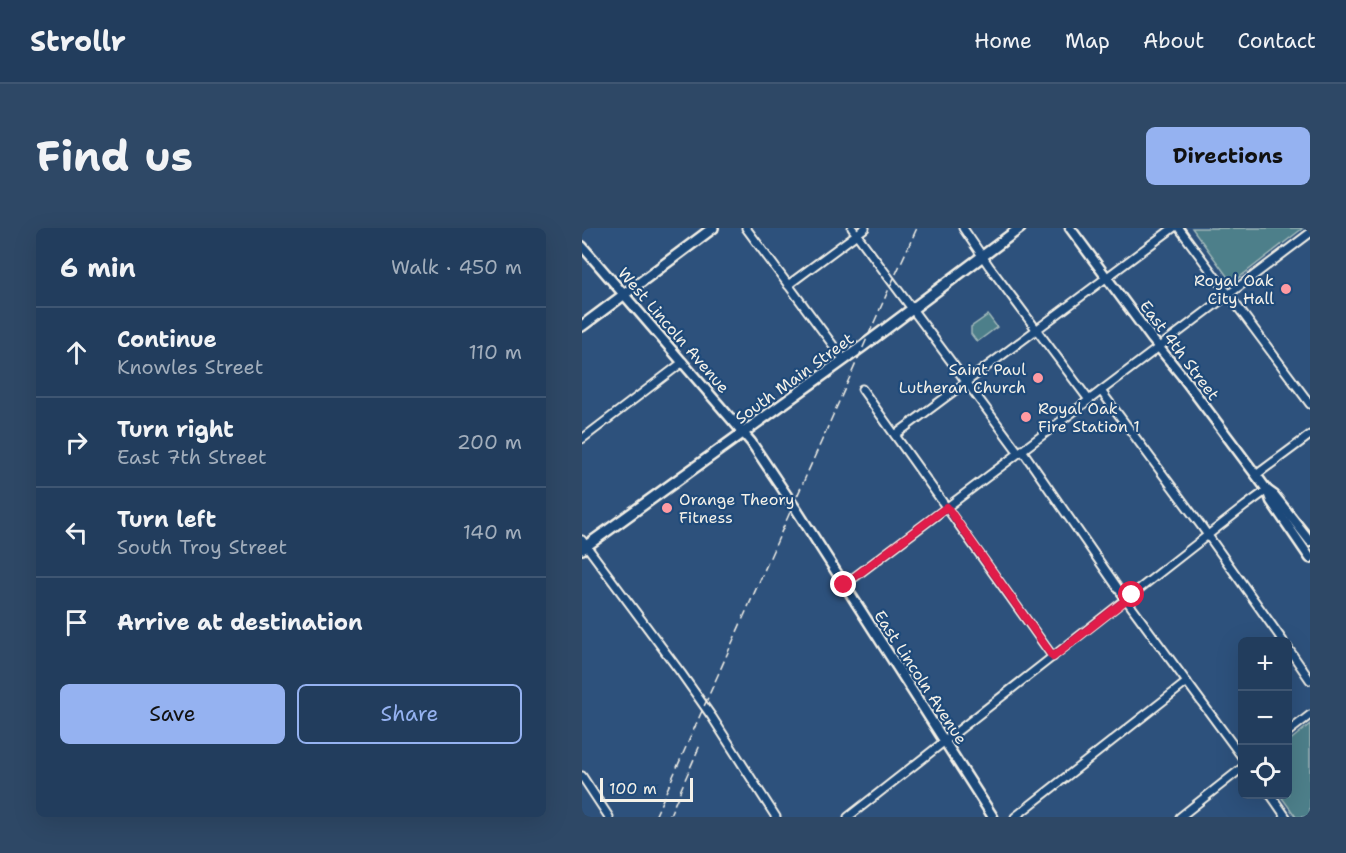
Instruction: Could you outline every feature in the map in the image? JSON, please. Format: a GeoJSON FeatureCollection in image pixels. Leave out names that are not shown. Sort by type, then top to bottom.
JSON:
{"type":"FeatureCollection","features":[{"type":"Feature","properties":{"kind":"main road"},"geometry":{"type":"LineString","coordinates":[[582,326],[713,228]]}},
{"type":"Feature","properties":{"kind":"main road","name":"South Main Street"},"geometry":{"type":"LineString","coordinates":[[583,545],[744,433],[1020,228]]}},
{"type":"Feature","properties":{"kind":"street"},"geometry":{"type":"LineString","coordinates":[[746,228],[844,360]]}},
{"type":"Feature","properties":{"kind":"street"},"geometry":{"type":"LineString","coordinates":[[788,285],[854,231],[865,228]]}},
{"type":"Feature","properties":{"kind":"street"},"geometry":{"type":"LineString","coordinates":[[963,228],[1089,400]]}},
{"type":"Feature","properties":{"kind":"street","name":"East 4th Street"},"geometry":{"type":"LineString","coordinates":[[1070,228],[1267,490],[1271,501],[1310,558]]}},
{"type":"Feature","properties":{"kind":"street"},"geometry":{"type":"LineString","coordinates":[[895,435],[1173,228]]}},
{"type":"Feature","properties":{"kind":"street"},"geometry":{"type":"LineString","coordinates":[[1179,228],[1310,404]]}},
{"type":"Feature","properties":{"kind":"street"},"geometry":{"type":"LineString","coordinates":[[854,231],[1021,452],[1238,752]]}},
{"type":"Feature","properties":{"kind":"street"},"geometry":{"type":"LineString","coordinates":[[844,585],[1310,233]]}},
{"type":"Feature","properties":{"kind":"street","name":"West Lincoln Avenue"},"geometry":{"type":"LineString","coordinates":[[582,246],[744,433]]}},
{"type":"Feature","properties":{"kind":"street"},"geometry":{"type":"LineString","coordinates":[[582,439],[683,362]]}},
{"type":"Feature","properties":{"kind":"street"},"geometry":{"type":"LineString","coordinates":[[862,389],[1053,657]]}},
{"type":"Feature","properties":{"kind":"street"},"geometry":{"type":"LineString","coordinates":[[1101,391],[1208,535],[1279,637]]}},
{"type":"Feature","properties":{"kind":"street","name":"East Lincoln Avenue"},"geometry":{"type":"LineString","coordinates":[[744,433],[993,817]]}},
{"type":"Feature","properties":{"kind":"street"},"geometry":{"type":"LineString","coordinates":[[1256,475],[1310,435]]}},
{"type":"Feature","properties":{"kind":"street"},"geometry":{"type":"LineString","coordinates":[[848,817],[1267,490]]}},
{"type":"Feature","properties":{"kind":"street","name":"East 4th Street"},"geometry":{"type":"LineString","coordinates":[[1267,490],[1274,495],[1310,541]]}},
{"type":"Feature","properties":{"kind":"street"},"geometry":{"type":"LineString","coordinates":[[583,545],[681,673],[776,817]]}},
{"type":"Feature","properties":{"kind":"street"},"geometry":{"type":"LineString","coordinates":[[1292,655],[1310,680]]}},
{"type":"Feature","properties":{"kind":"street"},"geometry":{"type":"LineString","coordinates":[[1015,817],[1187,682]]}},
{"type":"Feature","properties":{"kind":"street"},"geometry":{"type":"LineString","coordinates":[[1292,728],[1310,715]]}},
{"type":"Feature","properties":{"kind":"street"},"geometry":{"type":"LineString","coordinates":[[1180,817],[1238,771]]}},
{"type":"Feature","properties":{"kind":"street"},"geometry":{"type":"LineString","coordinates":[[582,776],[609,817]]}},
{"type":"Feature","properties":{"kind":"street"},"geometry":{"type":"LineString","coordinates":[[1273,799],[1286,817]]}},
{"type":"Feature","properties":{"kind":"green space"},"geometry":{"type":"Polygon","coordinates":[[[1192,228],[1303,228],[1232,283],[1192,228]]]}},
{"type":"Feature","properties":{"kind":"green space"},"geometry":{"type":"Polygon","coordinates":[[[988,315],[997,327],[977,342],[971,334],[971,327],[988,315]]]}},
{"type":"Feature","properties":{"kind":"green space"},"geometry":{"type":"Polygon","coordinates":[[[1310,724],[1310,817],[1296,817],[1283,799],[1292,799],[1292,739],[1310,724]]]}},
{"type":"Feature","properties":{"kind":"railway"},"geometry":{"type":"LineString","coordinates":[[655,817],[917,228]]}},
{"type":"Feature","properties":{"kind":"railway"},"geometry":{"type":"LineString","coordinates":[[669,817],[700,745]]}},
{"type":"Feature","properties":{"kind":"place","name":"Royal Oak City Hall"},"geometry":{"type":"Point","coordinates":[1286,289]}},
{"type":"Feature","properties":{"kind":"place","name":"Saint Paul Lutheran Church"},"geometry":{"type":"Point","coordinates":[1038,378]}},
{"type":"Feature","properties":{"kind":"place","name":"Royal Oak Fire Station 1"},"geometry":{"type":"Point","coordinates":[1026,417]}},
{"type":"Feature","properties":{"kind":"place","name":"Orange Theory Fitness"},"geometry":{"type":"Point","coordinates":[667,508]}},
{"type":"Feature","properties":{"kind":"route"},"geometry":{"type":"LineString","coordinates":[[844,585],[947,507],[1053,657],[1132,595]]}}]}
